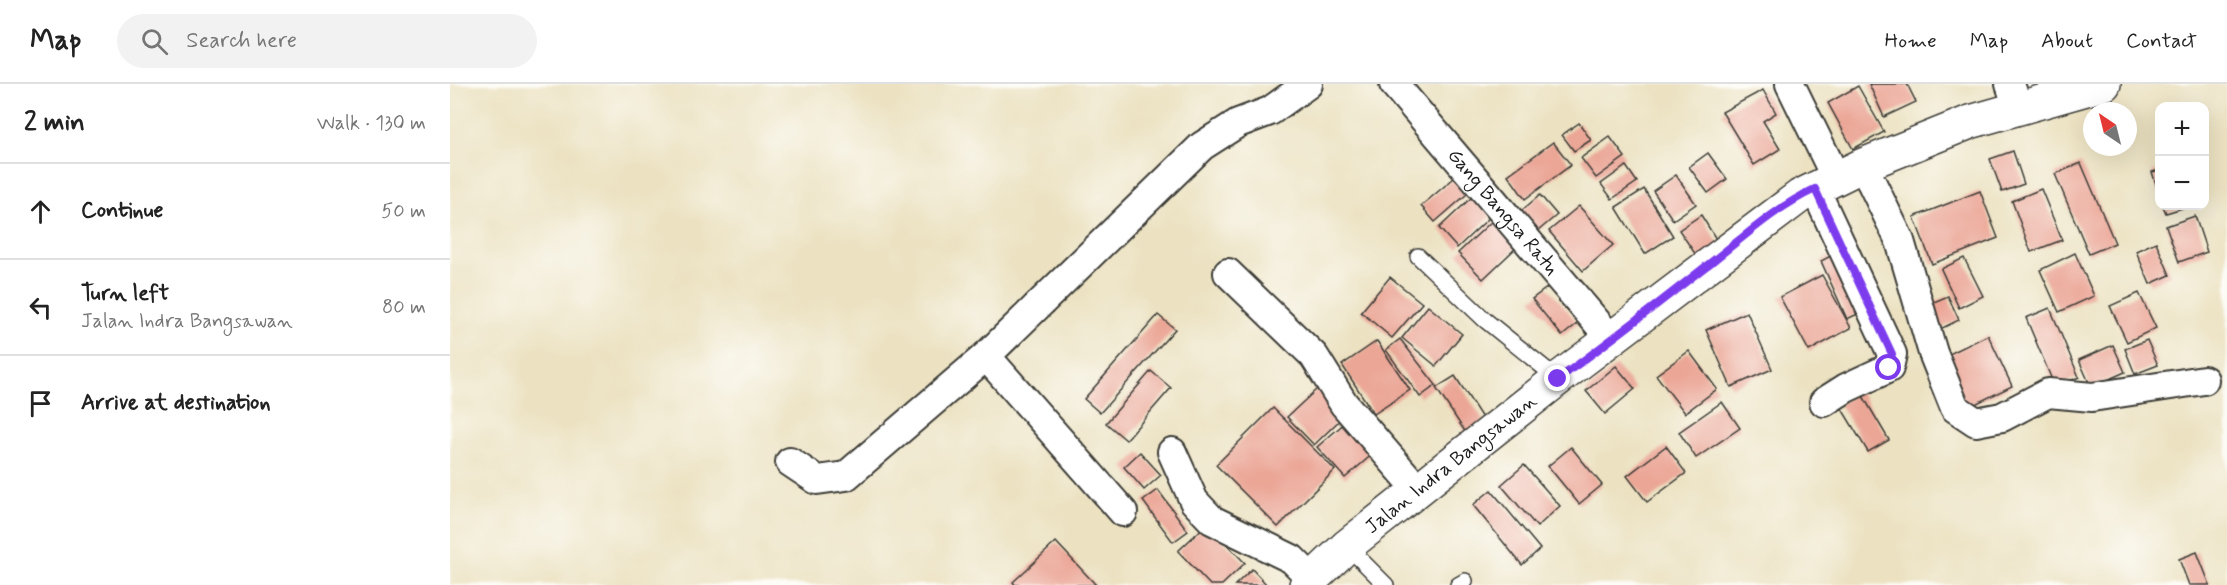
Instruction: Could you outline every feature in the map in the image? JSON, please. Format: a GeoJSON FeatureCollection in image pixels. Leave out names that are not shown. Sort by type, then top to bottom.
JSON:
{"type":"FeatureCollection","features":[{"type":"Feature","properties":{"kind":"street"},"geometry":{"type":"LineString","coordinates":[[790,462],[817,480],[846,476],[986,356],[1202,146],[1238,123],[1270,111],[1308,84]]}},
{"type":"Feature","properties":{"kind":"street","name":"Gang Bangsa Ratu"},"geometry":{"type":"LineString","coordinates":[[1394,84],[1612,340]]}},
{"type":"Feature","properties":{"kind":"street"},"geometry":{"type":"LineString","coordinates":[[1790,84],[1838,178],[1892,354],[1889,368],[1846,388],[1824,402]]}},
{"type":"Feature","properties":{"kind":"street","name":"Jalan Indra Bangsawan"},"geometry":{"type":"LineString","coordinates":[[1310,582],[1347,546],[1558,379],[1800,196],[1970,122],[2014,96],[2104,84]]}},
{"type":"Feature","properties":{"kind":"street"},"geometry":{"type":"LineString","coordinates":[[1838,178],[1900,241],[1933,353],[1955,408],[1976,422],[2002,417],[2048,393],[2091,397],[2204,380]]}},
{"type":"Feature","properties":{"kind":"street"},"geometry":{"type":"LineString","coordinates":[[1228,273],[1314,356],[1344,404],[1419,491]]}},
{"type":"Feature","properties":{"kind":"street"},"geometry":{"type":"LineString","coordinates":[[986,356],[1123,512]]}},
{"type":"Feature","properties":{"kind":"street"},"geometry":{"type":"LineString","coordinates":[[1172,452],[1194,501],[1212,520],[1292,559],[1310,582]]}},
{"type":"Feature","properties":{"kind":"lane"},"geometry":{"type":"LineString","coordinates":[[1418,256],[1485,320],[1558,379]]}},
{"type":"Feature","properties":{"kind":"lane"},"geometry":{"type":"LineString","coordinates":[[1347,546],[1386,585]]}},
{"type":"Feature","properties":{"kind":"building"},"geometry":{"type":"Polygon","coordinates":[[[1869,84],[1907,84],[1916,102],[1884,117],[1869,84]]]}},
{"type":"Feature","properties":{"kind":"building"},"geometry":{"type":"Polygon","coordinates":[[[1858,86],[1884,132],[1853,149],[1828,103],[1858,86]]]}},
{"type":"Feature","properties":{"kind":"building"},"geometry":{"type":"Polygon","coordinates":[[[1763,90],[1776,113],[1763,121],[1780,149],[1754,165],[1722,112],[1763,90]]]}},
{"type":"Feature","properties":{"kind":"building"},"geometry":{"type":"Polygon","coordinates":[[[1579,123],[1591,140],[1574,151],[1562,135],[1579,123]]]}},
{"type":"Feature","properties":{"kind":"building"},"geometry":{"type":"Polygon","coordinates":[[[1610,137],[1625,157],[1596,178],[1581,158],[1610,137]]]}},
{"type":"Feature","properties":{"kind":"building"},"geometry":{"type":"Polygon","coordinates":[[[1553,142],[1571,165],[1525,199],[1508,175],[1553,142]]]}},
{"type":"Feature","properties":{"kind":"building"},"geometry":{"type":"Polygon","coordinates":[[[2013,151],[2024,184],[2002,192],[1990,159],[2013,151]]]}},
{"type":"Feature","properties":{"kind":"building"},"geometry":{"type":"Polygon","coordinates":[[[1708,153],[1727,179],[1708,193],[1689,167],[1708,153]]]}},
{"type":"Feature","properties":{"kind":"building"},"geometry":{"type":"Polygon","coordinates":[[[2081,163],[2115,243],[2089,254],[2055,174],[2081,163]]]}},
{"type":"Feature","properties":{"kind":"building"},"geometry":{"type":"Polygon","coordinates":[[[1626,166],[1637,182],[1612,199],[1601,184],[1626,166]]]}},
{"type":"Feature","properties":{"kind":"building"},"geometry":{"type":"Polygon","coordinates":[[[1460,173],[1474,188],[1435,222],[1421,206],[1460,173]]]}},
{"type":"Feature","properties":{"kind":"building"},"geometry":{"type":"Polygon","coordinates":[[[1676,175],[1696,204],[1673,220],[1653,191],[1676,175]]]}},
{"type":"Feature","properties":{"kind":"building"},"geometry":{"type":"Polygon","coordinates":[[[1644,189],[1673,236],[1645,254],[1616,207],[1644,189]]]}},
{"type":"Feature","properties":{"kind":"building"},"geometry":{"type":"Polygon","coordinates":[[[2041,189],[2062,240],[2031,252],[2012,201],[2041,189]]]}},
{"type":"Feature","properties":{"kind":"building"},"geometry":{"type":"Polygon","coordinates":[[[1980,191],[1998,238],[1932,264],[1914,217],[1980,191]]]}},
{"type":"Feature","properties":{"kind":"building"},"geometry":{"type":"Polygon","coordinates":[[[1540,195],[1557,215],[1538,231],[1521,211],[1540,195]]]}},
{"type":"Feature","properties":{"kind":"building"},"geometry":{"type":"Polygon","coordinates":[[[1473,196],[1491,216],[1457,248],[1439,228],[1473,196]]]}},
{"type":"Feature","properties":{"kind":"building"},"geometry":{"type":"Polygon","coordinates":[[[1579,206],[1613,245],[1583,271],[1549,231],[1579,206]]]}},
{"type":"Feature","properties":{"kind":"building"},"geometry":{"type":"Polygon","coordinates":[[[1701,215],[1721,247],[1700,261],[1679,230],[1701,215]]]}},
{"type":"Feature","properties":{"kind":"building"},"geometry":{"type":"Polygon","coordinates":[[[2195,216],[2207,252],[2179,262],[2166,226],[2195,216]]]}},
{"type":"Feature","properties":{"kind":"building"},"geometry":{"type":"Polygon","coordinates":[[[1493,220],[1518,246],[1483,279],[1458,253],[1493,220]]]}},
{"type":"Feature","properties":{"kind":"building"},"geometry":{"type":"Polygon","coordinates":[[[2156,242],[2170,275],[2150,284],[2136,251],[2156,242]]]}},
{"type":"Feature","properties":{"kind":"building"},"geometry":{"type":"Polygon","coordinates":[[[1842,250],[1869,309],[1847,319],[1821,261],[1842,250]]]}},
{"type":"Feature","properties":{"kind":"building"},"geometry":{"type":"Polygon","coordinates":[[[2075,253],[2094,296],[2059,312],[2040,270],[2075,253]]]}},
{"type":"Feature","properties":{"kind":"building"},"geometry":{"type":"Polygon","coordinates":[[[1964,258],[1983,296],[1959,308],[1941,269],[1964,258]]]}},
{"type":"Feature","properties":{"kind":"building"},"geometry":{"type":"Polygon","coordinates":[[[1822,275],[1851,328],[1809,351],[1780,297],[1822,275]]]}},
{"type":"Feature","properties":{"kind":"building"},"geometry":{"type":"Polygon","coordinates":[[[1390,277],[1422,303],[1392,338],[1361,312],[1390,277]]]}},
{"type":"Feature","properties":{"kind":"building"},"geometry":{"type":"Polygon","coordinates":[[[1548,287],[1578,323],[1562,336],[1532,299],[1548,287]]]}},
{"type":"Feature","properties":{"kind":"building"},"geometry":{"type":"Polygon","coordinates":[[[2139,293],[2156,328],[2127,342],[2110,306],[2139,293]]]}},
{"type":"Feature","properties":{"kind":"building"},"geometry":{"type":"Polygon","coordinates":[[[1948,296],[1959,320],[1932,333],[1920,308],[1948,296]]]}},
{"type":"Feature","properties":{"kind":"building"},"geometry":{"type":"Polygon","coordinates":[[[1428,306],[1462,334],[1436,366],[1402,338],[1428,306]]]}},
{"type":"Feature","properties":{"kind":"building"},"geometry":{"type":"Polygon","coordinates":[[[2050,308],[2079,377],[2055,387],[2026,318],[2050,308]]]}},
{"type":"Feature","properties":{"kind":"building"},"geometry":{"type":"Polygon","coordinates":[[[1747,312],[1772,369],[1731,387],[1706,330],[1747,312]]]}},
{"type":"Feature","properties":{"kind":"building"},"geometry":{"type":"Polygon","coordinates":[[[1158,315],[1175,329],[1100,413],[1084,399],[1158,315]]]}},
{"type":"Feature","properties":{"kind":"building"},"geometry":{"type":"Polygon","coordinates":[[[1988,335],[2012,386],[1967,408],[1943,357],[1988,335]]]}},
{"type":"Feature","properties":{"kind":"building"},"geometry":{"type":"Polygon","coordinates":[[[1400,339],[1436,385],[1420,397],[1386,350],[1400,339]]]}},
{"type":"Feature","properties":{"kind":"building"},"geometry":{"type":"Polygon","coordinates":[[[2147,340],[2158,365],[2135,374],[2125,349],[2147,340]]]}},
{"type":"Feature","properties":{"kind":"building"},"geometry":{"type":"Polygon","coordinates":[[[1377,341],[1410,390],[1374,414],[1342,365],[1377,341]]]}},
{"type":"Feature","properties":{"kind":"building"},"geometry":{"type":"Polygon","coordinates":[[[2113,345],[2125,372],[2091,387],[2079,360],[2113,345]]]}},
{"type":"Feature","properties":{"kind":"building"},"geometry":{"type":"Polygon","coordinates":[[[1689,351],[1717,389],[1685,413],[1656,375],[1689,351]]]}},
{"type":"Feature","properties":{"kind":"building"},"geometry":{"type":"Polygon","coordinates":[[[1616,366],[1635,389],[1605,414],[1586,391],[1616,366]]]}},
{"type":"Feature","properties":{"kind":"building"},"geometry":{"type":"Polygon","coordinates":[[[1151,371],[1171,388],[1126,440],[1106,423],[1151,371]]]}},
{"type":"Feature","properties":{"kind":"building"},"geometry":{"type":"Polygon","coordinates":[[[1455,376],[1484,421],[1466,433],[1436,388],[1455,376]]]}},
{"type":"Feature","properties":{"kind":"building"},"geometry":{"type":"Polygon","coordinates":[[[1318,388],[1344,416],[1314,445],[1287,417],[1318,388]]]}},
{"type":"Feature","properties":{"kind":"building"},"geometry":{"type":"Polygon","coordinates":[[[1860,391],[1889,440],[1868,452],[1839,404],[1860,391]]]}},
{"type":"Feature","properties":{"kind":"building"},"geometry":{"type":"Polygon","coordinates":[[[1722,402],[1740,428],[1696,458],[1679,432],[1722,402]]]}},
{"type":"Feature","properties":{"kind":"building"},"geometry":{"type":"Polygon","coordinates":[[[1273,408],[1335,470],[1278,527],[1216,465],[1273,408]]]}},
{"type":"Feature","properties":{"kind":"building"},"geometry":{"type":"Polygon","coordinates":[[[1347,421],[1375,452],[1345,478],[1317,447],[1347,421]]]}},
{"type":"Feature","properties":{"kind":"building"},"geometry":{"type":"Polygon","coordinates":[[[1666,446],[1686,473],[1647,502],[1627,476],[1666,446]]]}},
{"type":"Feature","properties":{"kind":"building"},"geometry":{"type":"Polygon","coordinates":[[[1571,447],[1602,485],[1579,504],[1548,466],[1571,447]]]}},
{"type":"Feature","properties":{"kind":"building"},"geometry":{"type":"Polygon","coordinates":[[[1140,452],[1161,475],[1144,490],[1124,467],[1140,452]]]}},
{"type":"Feature","properties":{"kind":"building"},"geometry":{"type":"Polygon","coordinates":[[[1524,465],[1560,506],[1537,527],[1501,485],[1524,465]]]}},
{"type":"Feature","properties":{"kind":"building"},"geometry":{"type":"Polygon","coordinates":[[[1158,490],[1188,531],[1173,542],[1143,501],[1158,490]]]}},
{"type":"Feature","properties":{"kind":"building"},"geometry":{"type":"Polygon","coordinates":[[[1491,490],[1540,549],[1522,565],[1473,505],[1491,490]]]}},
{"type":"Feature","properties":{"kind":"building"},"geometry":{"type":"Polygon","coordinates":[[[1207,524],[1245,563],[1222,585],[1210,585],[1178,551],[1207,524]]]}},
{"type":"Feature","properties":{"kind":"building"},"geometry":{"type":"Polygon","coordinates":[[[1056,542],[1096,585],[1015,585],[1013,582],[1056,542]]]}},
{"type":"Feature","properties":{"kind":"building"},"geometry":{"type":"Polygon","coordinates":[[[2197,552],[2210,585],[2189,585],[2179,559],[2197,552]]]}},
{"type":"Feature","properties":{"kind":"building"},"geometry":{"type":"Polygon","coordinates":[[[1252,569],[1267,585],[1235,585],[1252,569]]]}},
{"type":"Feature","properties":{"kind":"route"},"geometry":{"type":"LineString","coordinates":[[1558,379],[1612,340],[1768,218],[1800,196],[1815,189],[1892,354],[1889,368]]}}]}
